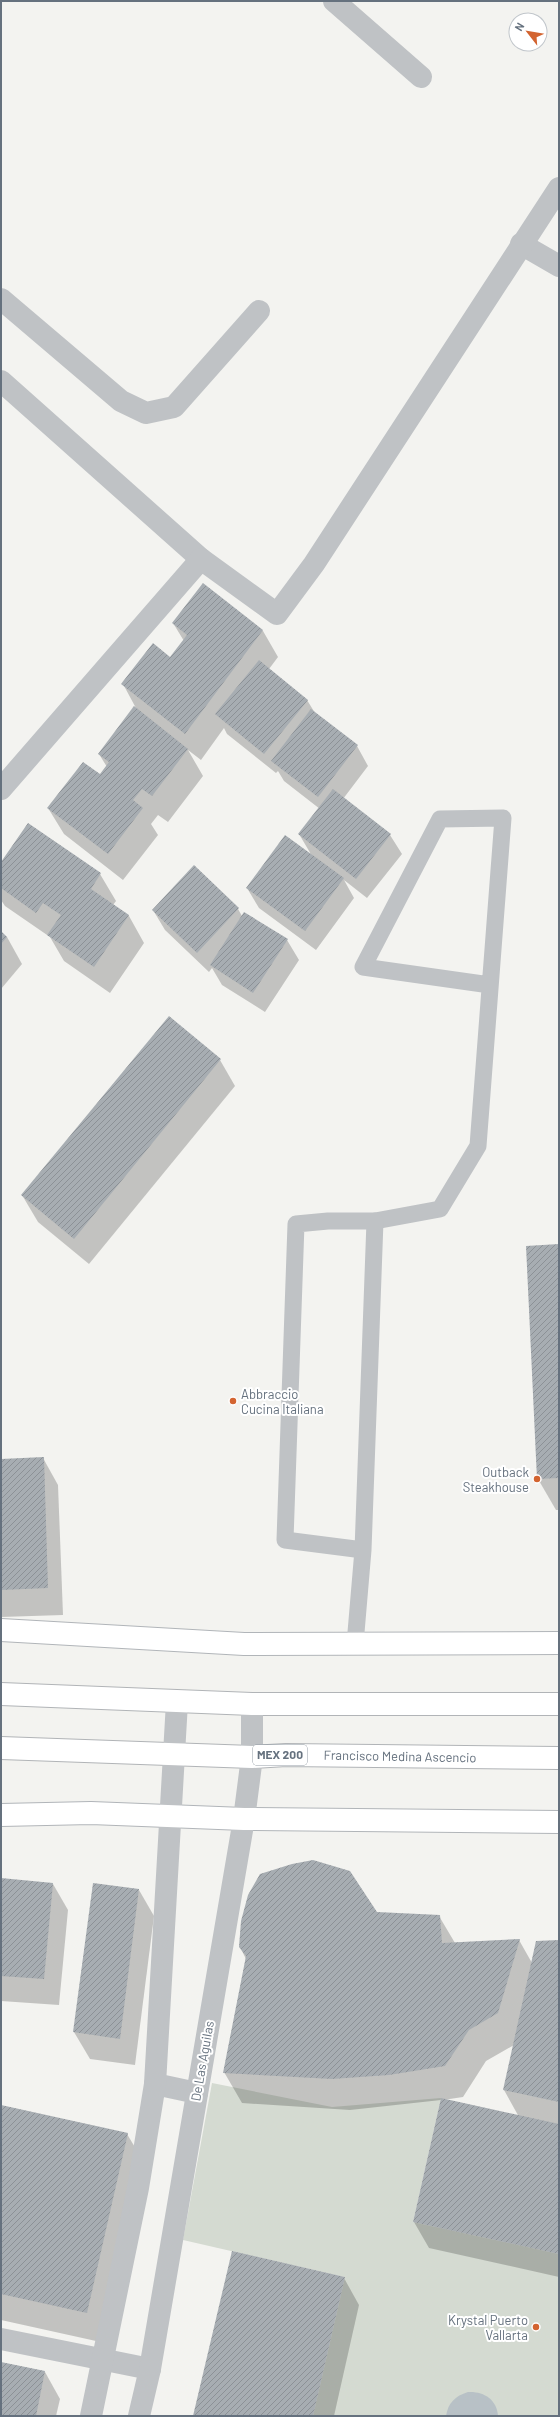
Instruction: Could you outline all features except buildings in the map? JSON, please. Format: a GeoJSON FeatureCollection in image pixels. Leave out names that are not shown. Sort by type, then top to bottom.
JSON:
{"type":"FeatureCollection","features":[{"type":"Feature","properties":{"kind":"main road"},"geometry":{"type":"LineString","coordinates":[[1,1630],[244,1644],[559,1643]]}},
{"type":"Feature","properties":{"kind":"main road"},"geometry":{"type":"LineString","coordinates":[[1,1694],[252,1704],[559,1704]]}},
{"type":"Feature","properties":{"kind":"main road","name":"Francisco Medina Ascencio"},"geometry":{"type":"LineString","coordinates":[[1,1748],[252,1757],[294,1755],[559,1758]]}},
{"type":"Feature","properties":{"kind":"main road"},"geometry":{"type":"LineString","coordinates":[[1,1816],[91,1813],[170,1818],[559,1822]]}},
{"type":"Feature","properties":{"kind":"street"},"geometry":{"type":"LineString","coordinates":[[334,1],[421,77]]}},
{"type":"Feature","properties":{"kind":"street"},"geometry":{"type":"LineString","coordinates":[[1,381],[201,559],[277,614],[314,564],[521,244],[559,188]]}},
{"type":"Feature","properties":{"kind":"street"},"geometry":{"type":"LineString","coordinates":[[521,244],[559,266]]}},
{"type":"Feature","properties":{"kind":"street"},"geometry":{"type":"LineString","coordinates":[[1,300],[121,401],[146,413],[174,407],[259,311]]}},
{"type":"Feature","properties":{"kind":"street"},"geometry":{"type":"LineString","coordinates":[[1,789],[201,559]]}},
{"type":"Feature","properties":{"kind":"street"},"geometry":{"type":"LineString","coordinates":[[91,2416],[138,2188],[155,2084],[177,1702]]}},
{"type":"Feature","properties":{"kind":"street","name":"De Las Aguilas"},"geometry":{"type":"LineString","coordinates":[[139,2416],[150,2369],[244,1819],[252,1757],[252,1704]]}},
{"type":"Feature","properties":{"kind":"street"},"geometry":{"type":"LineString","coordinates":[[155,2084],[197,2093]]}},
{"type":"Feature","properties":{"kind":"street"},"geometry":{"type":"LineString","coordinates":[[1,2339],[103,2361],[150,2369]]}},
{"type":"Feature","properties":{"kind":"lane"},"geometry":{"type":"LineString","coordinates":[[363,1550],[285,1540],[296,1224],[328,1221],[376,1221],[440,1209],[478,1146],[503,818],[440,820],[363,966],[490,984]]}},
{"type":"Feature","properties":{"kind":"lane"},"geometry":{"type":"LineString","coordinates":[[355,1644],[363,1550],[376,1221]]}},
{"type":"Feature","properties":{"kind":"shaded area"},"geometry":{"type":"Polygon","coordinates":[[[212,2083],[332,2107],[441,2098],[413,2222],[559,2254],[559,2416],[313,2416],[345,2277],[183,2240],[212,2083]]]}},
{"type":"Feature","properties":{"kind":"shaded area"},"geometry":{"type":"Polygon","coordinates":[[[468,2392],[479,2393],[488,2397],[495,2405],[498,2416],[446,2416],[450,2404],[459,2396],[468,2392]]]}},
{"type":"Feature","properties":{"kind":"place","name":"Abbraccio Cucina Italiana"},"geometry":{"type":"Point","coordinates":[233,1401]}},
{"type":"Feature","properties":{"kind":"place","name":"Outback Steakhouse"},"geometry":{"type":"Point","coordinates":[537,1479]}},
{"type":"Feature","properties":{"kind":"place","name":"Krystal Puerto Vallarta"},"geometry":{"type":"Point","coordinates":[536,2327]}}]}
